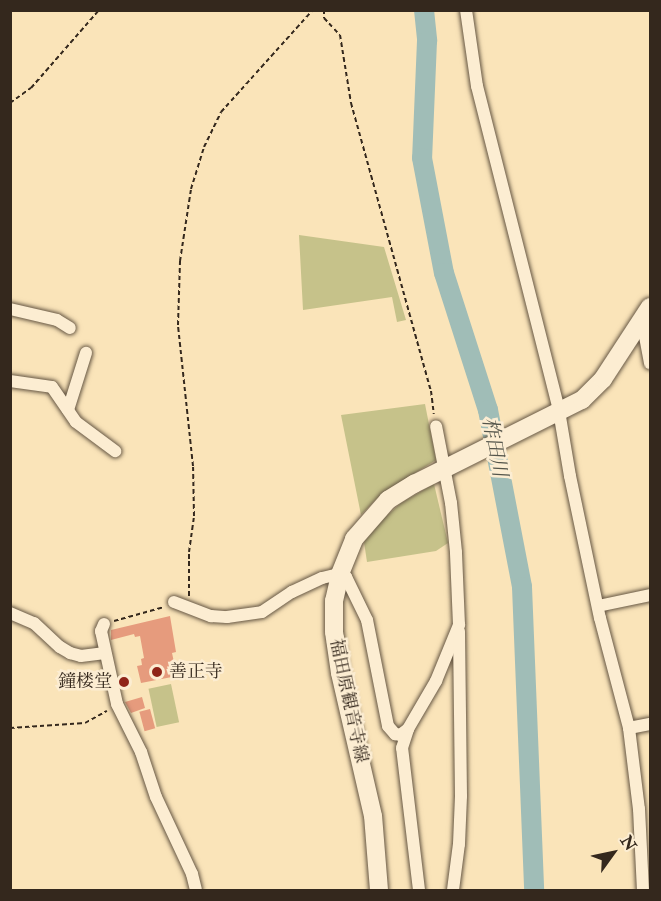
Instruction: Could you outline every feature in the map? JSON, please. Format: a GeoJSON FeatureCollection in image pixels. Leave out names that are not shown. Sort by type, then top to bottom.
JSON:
{"type":"FeatureCollection","features":[{"type":"Feature","properties":{"kind":"main road","name":"福田原観音寺線"},"geometry":{"type":"LineString","coordinates":[[379,891],[373,816],[340,673],[334,632],[334,601],[340,574],[354,539],[388,500],[443,469],[582,400],[594,391],[646,313]]}},
{"type":"Feature","properties":{"kind":"street"},"geometry":{"type":"LineString","coordinates":[[466,10],[477,86],[559,411],[598,606],[629,728],[642,855],[643,891]]}},
{"type":"Feature","properties":{"kind":"street"},"geometry":{"type":"LineString","coordinates":[[10,309],[57,320],[70,328]]}},
{"type":"Feature","properties":{"kind":"street"},"geometry":{"type":"LineString","coordinates":[[646,313],[651,363]]}},
{"type":"Feature","properties":{"kind":"street"},"geometry":{"type":"LineString","coordinates":[[68,410],[86,353]]}},
{"type":"Feature","properties":{"kind":"street"},"geometry":{"type":"LineString","coordinates":[[10,381],[52,387],[76,422],[115,451]]}},
{"type":"Feature","properties":{"kind":"street"},"geometry":{"type":"LineString","coordinates":[[436,426],[451,503],[459,625],[461,796],[459,844],[453,891]]}},
{"type":"Feature","properties":{"kind":"street"},"geometry":{"type":"LineString","coordinates":[[174,602],[211,616],[227,617],[262,612],[303,586],[340,574],[346,577],[367,620],[388,726],[394,734],[400,735],[408,729]]}},
{"type":"Feature","properties":{"kind":"street"},"geometry":{"type":"LineString","coordinates":[[598,606],[651,595]]}},
{"type":"Feature","properties":{"kind":"street"},"geometry":{"type":"LineString","coordinates":[[10,613],[34,623],[70,653],[81,656],[105,653]]}},
{"type":"Feature","properties":{"kind":"street"},"geometry":{"type":"LineString","coordinates":[[104,624],[101,631],[117,704],[141,752],[156,797],[192,874],[196,891]]}},
{"type":"Feature","properties":{"kind":"street"},"geometry":{"type":"LineString","coordinates":[[419,891],[402,748],[408,729],[436,681],[459,625]]}},
{"type":"Feature","properties":{"kind":"street"},"geometry":{"type":"LineString","coordinates":[[629,728],[651,724]]}},
{"type":"Feature","properties":{"kind":"street"},"geometry":{"type":"LineString","coordinates":[[642,855],[651,879]]}},
{"type":"Feature","properties":{"kind":"path"},"geometry":{"type":"LineString","coordinates":[[10,103],[31,88],[99,10]]}},
{"type":"Feature","properties":{"kind":"path"},"geometry":{"type":"LineString","coordinates":[[189,608],[189,552],[194,516],[193,466],[178,325],[180,261],[191,189],[204,147],[221,112],[313,10]]}},
{"type":"Feature","properties":{"kind":"path"},"geometry":{"type":"LineString","coordinates":[[324,10],[324,18],[340,35],[351,103],[431,391],[436,426]]}},
{"type":"Feature","properties":{"kind":"path"},"geometry":{"type":"LineString","coordinates":[[104,624],[174,602]]}},
{"type":"Feature","properties":{"kind":"path"},"geometry":{"type":"LineString","coordinates":[[10,728],[85,723],[100,717],[117,704]]}},
{"type":"Feature","properties":{"kind":"shaded area"},"geometry":{"type":"Polygon","coordinates":[[[299,235],[384,247],[406,320],[397,322],[392,297],[303,310],[299,235]]]}},
{"type":"Feature","properties":{"kind":"shaded area"},"geometry":{"type":"Polygon","coordinates":[[[425,404],[436,460],[381,494],[361,515],[341,415],[425,404]]]}},
{"type":"Feature","properties":{"kind":"shaded area"},"geometry":{"type":"Polygon","coordinates":[[[434,484],[448,543],[436,551],[367,562],[364,542],[383,519],[401,503],[434,484]]]}},
{"type":"Feature","properties":{"kind":"shaded area"},"geometry":{"type":"Polygon","coordinates":[[[171,684],[179,722],[157,727],[149,689],[171,684]]]}},
{"type":"Feature","properties":{"kind":"building"},"geometry":{"type":"Polygon","coordinates":[[[170,616],[176,652],[172,653],[177,676],[141,683],[137,666],[142,665],[141,659],[144,658],[140,636],[135,637],[134,634],[111,640],[111,630],[170,616]]]}},
{"type":"Feature","properties":{"kind":"building"},"geometry":{"type":"Polygon","coordinates":[[[142,697],[145,708],[131,713],[125,702],[142,697]]]}},
{"type":"Feature","properties":{"kind":"building"},"geometry":{"type":"Polygon","coordinates":[[[150,709],[155,728],[145,731],[139,712],[150,709]]]}},
{"type":"Feature","properties":{"kind":"waterway","name":"柞田川"},"geometry":{"type":"LineString","coordinates":[[424,10],[427,41],[422,158],[444,273],[488,410],[522,587],[534,890]]}},
{"type":"Feature","properties":{"kind":"place","name":"善正寺"},"geometry":{"type":"Point","coordinates":[157,672]}},
{"type":"Feature","properties":{"kind":"place","name":"鐘楼堂"},"geometry":{"type":"Point","coordinates":[124,682]}}]}
